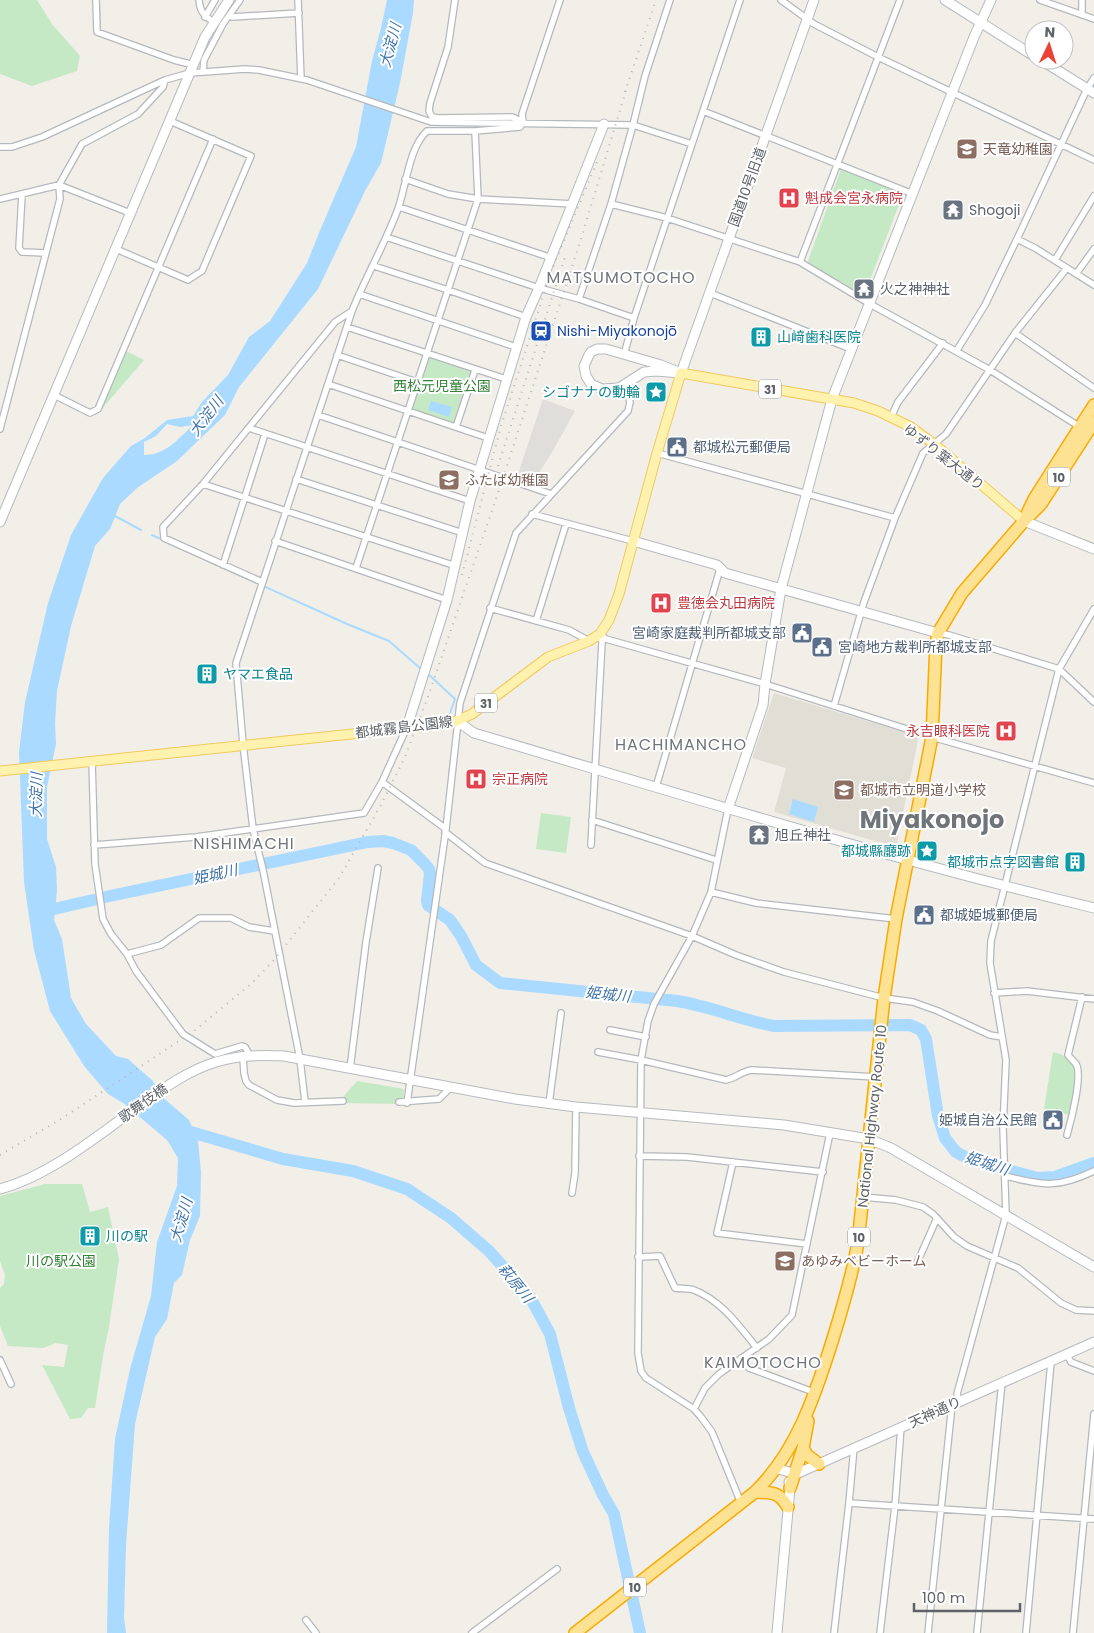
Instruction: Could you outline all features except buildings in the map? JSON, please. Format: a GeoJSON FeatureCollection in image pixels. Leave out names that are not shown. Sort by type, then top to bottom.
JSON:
{"type":"FeatureCollection","features":[{"type":"Feature","properties":{"kind":"highway","name":"National Highway Route 10"},"geometry":{"type":"LineString","coordinates":[[575,1633],[755,1492],[776,1468],[809,1412],[844,1305],[858,1242],[884,998],[896,919],[932,737],[938,633],[962,593],[1024,521],[1034,498],[1089,428],[1094,405]]}},
{"type":"Feature","properties":{"kind":"highway"},"geometry":{"type":"LineString","coordinates":[[790,1488],[803,1448],[809,1412]]}},
{"type":"Feature","properties":{"kind":"highway"},"geometry":{"type":"LineString","coordinates":[[803,1448],[807,1455],[818,1464]]}},
{"type":"Feature","properties":{"kind":"highway"},"geometry":{"type":"LineString","coordinates":[[755,1492],[774,1493],[782,1497],[788,1507]]}},
{"type":"Feature","properties":{"kind":"main road","name":"ゆずり葉大通り"},"geometry":{"type":"LineString","coordinates":[[681,373],[832,399],[865,406],[891,417],[911,427],[934,444],[1024,521]]}},
{"type":"Feature","properties":{"kind":"main road","name":"都城霧島公園線"},"geometry":{"type":"LineString","coordinates":[[0,771],[438,725],[457,721],[472,714],[548,657],[589,641],[600,634],[609,620],[619,594],[681,373]]}},
{"type":"Feature","properties":{"kind":"street"},"geometry":{"type":"LineString","coordinates":[[96,0],[97,32],[203,72],[259,70],[301,79],[430,122],[462,124],[523,122],[633,125],[692,144]]}},
{"type":"Feature","properties":{"kind":"street"},"geometry":{"type":"LineString","coordinates":[[199,0],[200,10],[205,17],[214,22]]}},
{"type":"Feature","properties":{"kind":"street"},"geometry":{"type":"LineString","coordinates":[[205,17],[215,0]]}},
{"type":"Feature","properties":{"kind":"street"},"geometry":{"type":"LineString","coordinates":[[1,518],[205,37],[228,0]]}},
{"type":"Feature","properties":{"kind":"street"},"geometry":{"type":"LineString","coordinates":[[203,72],[204,60],[240,0]]}},
{"type":"Feature","properties":{"kind":"street"},"geometry":{"type":"LineString","coordinates":[[298,0],[301,79]]}},
{"type":"Feature","properties":{"kind":"street"},"geometry":{"type":"LineString","coordinates":[[455,0],[448,47],[430,103],[429,111],[432,117],[512,117],[523,122]]}},
{"type":"Feature","properties":{"kind":"street"},"geometry":{"type":"LineString","coordinates":[[305,1102],[300,1059],[263,870],[253,829],[236,662],[352,311],[374,266],[399,207],[405,179],[421,136],[427,131],[520,127],[523,122],[522,114],[560,0]]}},
{"type":"Feature","properties":{"kind":"street"},"geometry":{"type":"LineString","coordinates":[[579,299],[612,204],[645,76],[670,0]]}},
{"type":"Feature","properties":{"kind":"street"},"geometry":{"type":"LineString","coordinates":[[624,355],[634,318],[740,0]]}},
{"type":"Feature","properties":{"kind":"street"},"geometry":{"type":"LineString","coordinates":[[781,0],[807,20],[878,57],[1094,160]]}},
{"type":"Feature","properties":{"kind":"street","name":"国道10号旧道"},"geometry":{"type":"LineString","coordinates":[[681,373],[814,0]]}},
{"type":"Feature","properties":{"kind":"street"},"geometry":{"type":"LineString","coordinates":[[800,262],[900,0]]}},
{"type":"Feature","properties":{"kind":"street"},"geometry":{"type":"LineString","coordinates":[[945,0],[1024,50]]}},
{"type":"Feature","properties":{"kind":"street"},"geometry":{"type":"LineString","coordinates":[[741,1503],[712,1432],[694,1409],[653,1384],[641,1371],[638,1353],[638,1257],[641,1060],[648,1020],[654,1004],[692,936],[711,892],[716,860],[728,809],[763,705],[781,589],[832,399],[980,22],[991,0]]}},
{"type":"Feature","properties":{"kind":"street"},"geometry":{"type":"LineString","coordinates":[[1040,0],[1094,19]]}},
{"type":"Feature","properties":{"kind":"street"},"geometry":{"type":"LineString","coordinates":[[1082,0],[1082,15]]}},
{"type":"Feature","properties":{"kind":"street"},"geometry":{"type":"LineString","coordinates":[[229,16],[299,14]]}},
{"type":"Feature","properties":{"kind":"street"},"geometry":{"type":"LineString","coordinates":[[0,147],[12,147],[42,137],[192,69]]}},
{"type":"Feature","properties":{"kind":"street"},"geometry":{"type":"LineString","coordinates":[[1057,70],[1091,91]]}},
{"type":"Feature","properties":{"kind":"street"},"geometry":{"type":"LineString","coordinates":[[957,350],[985,305],[1061,144],[1091,91],[1094,78]]}},
{"type":"Feature","properties":{"kind":"street"},"geometry":{"type":"LineString","coordinates":[[0,429],[60,199],[59,185],[82,144],[106,133],[138,114],[163,86],[165,80]]}},
{"type":"Feature","properties":{"kind":"street"},"geometry":{"type":"LineString","coordinates":[[703,112],[913,194]]}},
{"type":"Feature","properties":{"kind":"street"},"geometry":{"type":"LineString","coordinates":[[116,249],[188,280],[202,271],[251,156],[170,121]]}},
{"type":"Feature","properties":{"kind":"street"},"geometry":{"type":"LineString","coordinates":[[94,845],[196,838],[364,813],[382,782],[407,727],[447,600],[470,501],[526,317],[552,258],[604,124]]}},
{"type":"Feature","properties":{"kind":"street"},"geometry":{"type":"LineString","coordinates":[[356,568],[478,199],[476,130]]}},
{"type":"Feature","properties":{"kind":"street"},"geometry":{"type":"LineString","coordinates":[[54,395],[90,412],[98,409],[213,139]]}},
{"type":"Feature","properties":{"kind":"street"},"geometry":{"type":"LineString","coordinates":[[405,179],[448,194],[478,199],[573,204]]}},
{"type":"Feature","properties":{"kind":"street"},"geometry":{"type":"LineString","coordinates":[[0,198],[59,185],[130,213]]}},
{"type":"Feature","properties":{"kind":"street"},"geometry":{"type":"LineString","coordinates":[[22,194],[18,248],[22,252],[46,253]]}},
{"type":"Feature","properties":{"kind":"street"},"geometry":{"type":"LineString","coordinates":[[1055,260],[1094,196]]}},
{"type":"Feature","properties":{"kind":"street"},"geometry":{"type":"LineString","coordinates":[[612,204],[667,218],[800,262],[870,304],[957,350],[1089,428]]}},
{"type":"Feature","properties":{"kind":"street"},"geometry":{"type":"LineString","coordinates":[[399,207],[552,258]]}},
{"type":"Feature","properties":{"kind":"street"},"geometry":{"type":"LineString","coordinates":[[386,237],[634,318]]}},
{"type":"Feature","properties":{"kind":"street"},"geometry":{"type":"LineString","coordinates":[[1017,239],[1035,248],[1094,285]]}},
{"type":"Feature","properties":{"kind":"street"},"geometry":{"type":"LineString","coordinates":[[1076,274],[1094,249]]}},
{"type":"Feature","properties":{"kind":"street"},"geometry":{"type":"LineString","coordinates":[[374,266],[526,317]]}},
{"type":"Feature","properties":{"kind":"street"},"geometry":{"type":"LineString","coordinates":[[834,706],[861,611],[895,518],[923,453],[946,434],[1015,333],[1068,268]]}},
{"type":"Feature","properties":{"kind":"street"},"geometry":{"type":"LineString","coordinates":[[710,293],[852,349]]}},
{"type":"Feature","properties":{"kind":"street"},"geometry":{"type":"LineString","coordinates":[[359,294],[516,348]]}},
{"type":"Feature","properties":{"kind":"street"},"geometry":{"type":"LineString","coordinates":[[261,584],[164,538],[163,527],[203,484],[335,322],[352,311]]}},
{"type":"Feature","properties":{"kind":"street"},"geometry":{"type":"LineString","coordinates":[[347,327],[506,379]]}},
{"type":"Feature","properties":{"kind":"street"},"geometry":{"type":"LineString","coordinates":[[1015,333],[1094,388]]}},
{"type":"Feature","properties":{"kind":"street"},"geometry":{"type":"LineString","coordinates":[[891,417],[898,402],[943,343]]}},
{"type":"Feature","properties":{"kind":"street"},"geometry":{"type":"LineString","coordinates":[[597,349],[606,349],[661,365],[681,373],[644,372],[619,388],[602,390],[591,384],[586,376],[584,366],[588,355],[597,349]]}},
{"type":"Feature","properties":{"kind":"street"},"geometry":{"type":"LineString","coordinates":[[337,355],[417,382]]}},
{"type":"Feature","properties":{"kind":"street"},"geometry":{"type":"LineString","coordinates":[[456,426],[474,370]]}},
{"type":"Feature","properties":{"kind":"street"},"geometry":{"type":"LineString","coordinates":[[328,384],[488,438]]}},
{"type":"Feature","properties":{"kind":"street"},"geometry":{"type":"LineString","coordinates":[[407,1103],[445,830],[460,702],[516,533],[628,411],[630,402],[625,385]]}},
{"type":"Feature","properties":{"kind":"street"},"geometry":{"type":"LineString","coordinates":[[318,415],[551,494]]}},
{"type":"Feature","properties":{"kind":"street"},"geometry":{"type":"LineString","coordinates":[[249,428],[470,501]]}},
{"type":"Feature","properties":{"kind":"street"},"geometry":{"type":"LineString","coordinates":[[223,565],[265,434]]}},
{"type":"Feature","properties":{"kind":"street"},"geometry":{"type":"LineString","coordinates":[[657,453],[895,518]]}},
{"type":"Feature","properties":{"kind":"street"},"geometry":{"type":"LineString","coordinates":[[296,479],[463,533]]}},
{"type":"Feature","properties":{"kind":"street"},"geometry":{"type":"LineString","coordinates":[[203,484],[456,566]]}},
{"type":"Feature","properties":{"kind":"street"},"geometry":{"type":"LineString","coordinates":[[532,514],[717,565],[725,573],[949,635],[1059,669],[1094,702]]}},
{"type":"Feature","properties":{"kind":"street"},"geometry":{"type":"LineString","coordinates":[[1024,521],[1094,549]]}},
{"type":"Feature","properties":{"kind":"street"},"geometry":{"type":"LineString","coordinates":[[536,621],[566,524]]}},
{"type":"Feature","properties":{"kind":"street"},"geometry":{"type":"LineString","coordinates":[[275,541],[447,600]]}},
{"type":"Feature","properties":{"kind":"street"},"geometry":{"type":"LineString","coordinates":[[656,787],[720,569]]}},
{"type":"Feature","properties":{"kind":"street"},"geometry":{"type":"LineString","coordinates":[[490,608],[569,630],[589,641]]}},
{"type":"Feature","properties":{"kind":"street"},"geometry":{"type":"LineString","coordinates":[[928,1633],[941,1509],[955,1403],[1006,1215],[1003,1128],[1006,1060],[990,963],[991,941],[1059,669],[1094,609]]}},
{"type":"Feature","properties":{"kind":"street"},"geometry":{"type":"LineString","coordinates":[[600,634],[606,639],[765,684],[932,737],[1094,783]]}},
{"type":"Feature","properties":{"kind":"street"},"geometry":{"type":"LineString","coordinates":[[591,845],[602,642],[600,634]]}},
{"type":"Feature","properties":{"kind":"street"},"geometry":{"type":"LineString","coordinates":[[457,721],[474,733],[728,809],[908,861],[1094,908]]}},
{"type":"Feature","properties":{"kind":"street"},"geometry":{"type":"LineString","coordinates":[[89,761],[94,864],[103,919],[111,934],[127,954],[136,972],[183,1034],[215,1054],[242,1046],[245,1047],[244,1073],[249,1085],[277,1100],[285,1102],[343,1101]]}},
{"type":"Feature","properties":{"kind":"street"},"geometry":{"type":"LineString","coordinates":[[382,782],[445,830],[484,863],[692,936],[736,956],[784,972],[884,998],[913,1002],[938,1011],[990,1035],[1002,1037]]}},
{"type":"Feature","properties":{"kind":"street"},"geometry":{"type":"LineString","coordinates":[[592,820],[716,860]]}},
{"type":"Feature","properties":{"kind":"street"},"geometry":{"type":"LineString","coordinates":[[350,1070],[366,942],[378,868]]}},
{"type":"Feature","properties":{"kind":"street"},"geometry":{"type":"LineString","coordinates":[[711,892],[756,903],[896,919]]}},
{"type":"Feature","properties":{"kind":"street"},"geometry":{"type":"LineString","coordinates":[[127,954],[161,945],[199,918],[231,918],[249,927],[274,931]]}},
{"type":"Feature","properties":{"kind":"street"},"geometry":{"type":"LineString","coordinates":[[994,993],[1027,991],[1094,999]]}},
{"type":"Feature","properties":{"kind":"street"},"geometry":{"type":"LineString","coordinates":[[1067,1135],[1075,1102],[1078,1069],[1076,1063],[1068,1055],[1082,997]]}},
{"type":"Feature","properties":{"kind":"street"},"geometry":{"type":"LineString","coordinates":[[549,1104],[561,1013]]}},
{"type":"Feature","properties":{"kind":"street"},"geometry":{"type":"LineString","coordinates":[[610,1030],[646,1037]]}},
{"type":"Feature","properties":{"kind":"street"},"geometry":{"type":"LineString","coordinates":[[598,1052],[726,1080],[745,1071],[752,1070],[876,1077]]}},
{"type":"Feature","properties":{"kind":"street","name":"歌舞伎橋"},"geometry":{"type":"LineString","coordinates":[[0,1189],[37,1175],[185,1074],[216,1062],[246,1056],[276,1056],[410,1079],[515,1100],[784,1125],[869,1139],[891,1148],[1094,1268]]}},
{"type":"Feature","properties":{"kind":"street"},"geometry":{"type":"LineString","coordinates":[[399,1102],[439,1100],[450,1088]]}},
{"type":"Feature","properties":{"kind":"street"},"geometry":{"type":"LineString","coordinates":[[572,1192],[575,1173],[576,1107]]}},
{"type":"Feature","properties":{"kind":"street"},"geometry":{"type":"LineString","coordinates":[[694,1409],[705,1388],[718,1374],[758,1348],[792,1315],[830,1133]]}},
{"type":"Feature","properties":{"kind":"street"},"geometry":{"type":"LineString","coordinates":[[639,1156],[687,1156],[823,1172]]}},
{"type":"Feature","properties":{"kind":"street"},"geometry":{"type":"LineString","coordinates":[[733,1162],[717,1233],[808,1244]]}},
{"type":"Feature","properties":{"kind":"street"},"geometry":{"type":"LineString","coordinates":[[1005,1175],[1038,1184],[1054,1184],[1072,1180],[1094,1171]]}},
{"type":"Feature","properties":{"kind":"street"},"geometry":{"type":"LineString","coordinates":[[863,1197],[896,1200],[923,1207],[937,1218],[954,1237],[967,1246],[1018,1268],[1061,1303],[1076,1310],[1094,1311]]}},
{"type":"Feature","properties":{"kind":"street"},"geometry":{"type":"LineString","coordinates":[[917,1263],[937,1218]]}},
{"type":"Feature","properties":{"kind":"street"},"geometry":{"type":"LineString","coordinates":[[638,1257],[660,1256],[675,1288],[693,1290],[713,1300],[729,1314],[758,1348]]}},
{"type":"Feature","properties":{"kind":"street","name":"天神通り"},"geometry":{"type":"LineString","coordinates":[[796,1474],[1094,1342]]}},
{"type":"Feature","properties":{"kind":"street"},"geometry":{"type":"LineString","coordinates":[[1067,1355],[1071,1362],[1094,1371]]}},
{"type":"Feature","properties":{"kind":"street"},"geometry":{"type":"LineString","coordinates":[[741,1358],[749,1368],[816,1393]]}},
{"type":"Feature","properties":{"kind":"street"},"geometry":{"type":"LineString","coordinates":[[0,1360],[11,1384]]}},
{"type":"Feature","properties":{"kind":"street"},"geometry":{"type":"LineString","coordinates":[[1026,1633],[1051,1362]]}},
{"type":"Feature","properties":{"kind":"street"},"geometry":{"type":"LineString","coordinates":[[976,1633],[1002,1382]]}},
{"type":"Feature","properties":{"kind":"street"},"geometry":{"type":"LineString","coordinates":[[1073,1633],[1094,1414]]}},
{"type":"Feature","properties":{"kind":"street"},"geometry":{"type":"LineString","coordinates":[[880,1633],[895,1506],[901,1427]]}},
{"type":"Feature","properties":{"kind":"street"},"geometry":{"type":"LineString","coordinates":[[834,1633],[854,1447]]}},
{"type":"Feature","properties":{"kind":"street"},"geometry":{"type":"LineString","coordinates":[[776,1468],[796,1474]]}},
{"type":"Feature","properties":{"kind":"street"},"geometry":{"type":"LineString","coordinates":[[776,1468],[788,1478],[790,1488],[777,1633]]}},
{"type":"Feature","properties":{"kind":"street"},"geometry":{"type":"LineString","coordinates":[[849,1503],[1094,1519]]}},
{"type":"Feature","properties":{"kind":"street"},"geometry":{"type":"LineString","coordinates":[[472,1633],[557,1569]]}},
{"type":"Feature","properties":{"kind":"street"},"geometry":{"type":"LineString","coordinates":[[306,1620],[316,1633]]}},
{"type":"Feature","properties":{"kind":"shaded area"},"geometry":{"type":"Polygon","coordinates":[[[543,399],[575,411],[533,482],[517,477],[543,399]]]}},
{"type":"Feature","properties":{"kind":"shaded area","name":"都城市立明道小学校"},"geometry":{"type":"Polygon","coordinates":[[[774,693],[917,736],[918,740],[896,847],[774,812],[786,768],[752,758],[774,693]]]}},
{"type":"Feature","properties":{"kind":"green space"},"geometry":{"type":"Polygon","coordinates":[[[0,0],[37,0],[52,24],[80,56],[77,71],[32,86],[0,74],[0,0]]]}},
{"type":"Feature","properties":{"kind":"green space"},"geometry":{"type":"Polygon","coordinates":[[[841,169],[903,194],[863,295],[808,264],[841,169]]]}},
{"type":"Feature","properties":{"kind":"green space"},"geometry":{"type":"Polygon","coordinates":[[[126,351],[144,360],[101,410],[126,351]]]}},
{"type":"Feature","properties":{"kind":"green space","name":"西松元児童公園"},"geometry":{"type":"Polygon","coordinates":[[[427,353],[475,370],[456,427],[408,411],[427,353]]]}},
{"type":"Feature","properties":{"kind":"green space"},"geometry":{"type":"Polygon","coordinates":[[[541,813],[571,817],[566,853],[536,849],[541,813]]]}},
{"type":"Feature","properties":{"kind":"green space"},"geometry":{"type":"Polygon","coordinates":[[[1053,1052],[1064,1056],[1073,1067],[1075,1083],[1070,1115],[1044,1109],[1053,1052]]]}},
{"type":"Feature","properties":{"kind":"green space"},"geometry":{"type":"Polygon","coordinates":[[[357,1081],[404,1089],[403,1100],[399,1104],[343,1103],[343,1097],[357,1081]]]}},
{"type":"Feature","properties":{"kind":"green space","name":"川の駅公園"},"geometry":{"type":"Polygon","coordinates":[[[45,1184],[82,1184],[90,1212],[108,1207],[119,1259],[95,1408],[88,1408],[81,1418],[70,1419],[42,1365],[64,1367],[68,1345],[56,1343],[43,1348],[8,1346],[0,1326],[0,1288],[4,1284],[5,1275],[0,1261],[0,1196],[45,1184]]]}},
{"type":"Feature","properties":{"kind":"water","name":"大淀川"},"geometry":{"type":"Polygon","coordinates":[[[387,0],[414,0],[400,83],[381,163],[365,191],[318,289],[239,387],[225,415],[177,461],[137,488],[120,504],[110,529],[95,546],[71,626],[57,691],[56,744],[47,787],[47,839],[56,867],[57,891],[54,920],[62,939],[71,998],[86,1024],[116,1056],[128,1059],[153,1081],[160,1095],[189,1120],[198,1141],[201,1172],[200,1216],[190,1240],[182,1275],[174,1283],[167,1319],[155,1337],[135,1424],[126,1545],[124,1618],[126,1633],[107,1633],[109,1528],[115,1439],[130,1369],[151,1296],[157,1242],[177,1186],[178,1158],[167,1140],[123,1103],[108,1094],[84,1066],[50,1011],[34,950],[24,882],[19,752],[25,702],[48,603],[71,535],[103,478],[131,446],[145,438],[167,420],[193,416],[202,402],[228,375],[249,337],[270,321],[307,263],[356,147],[372,61],[387,0]],[[167,424],[156,436],[144,442],[144,455],[159,453],[193,425],[180,427],[167,424]]]}},
{"type":"Feature","properties":{"kind":"water"},"geometry":{"type":"Polygon","coordinates":[[[431,401],[452,407],[449,417],[428,410],[431,401]]]}},
{"type":"Feature","properties":{"kind":"water"},"geometry":{"type":"Polygon","coordinates":[[[793,799],[818,807],[814,822],[789,814],[793,799]]]}},
{"type":"Feature","properties":{"kind":"waterway"},"geometry":{"type":"LineString","coordinates":[[99,0],[100,30]]}},
{"type":"Feature","properties":{"kind":"waterway"},"geometry":{"type":"LineString","coordinates":[[115,516],[141,530]]}},
{"type":"Feature","properties":{"kind":"waterway"},"geometry":{"type":"LineString","coordinates":[[152,535],[163,540]]}},
{"type":"Feature","properties":{"kind":"waterway"},"geometry":{"type":"LineString","coordinates":[[204,559],[389,641],[421,669]]}},
{"type":"Feature","properties":{"kind":"waterway"},"geometry":{"type":"LineString","coordinates":[[427,673],[455,699],[450,713]]}},
{"type":"Feature","properties":{"kind":"waterway","name":"姫城川"},"geometry":{"type":"LineString","coordinates":[[105,897],[368,842],[383,841],[393,843],[411,850],[429,869],[428,905],[450,920],[461,936],[476,965],[500,983],[677,1001],[774,1026],[910,1025],[921,1030],[926,1039],[938,1116],[945,1138],[956,1152],[971,1160],[1038,1178],[1055,1177],[1094,1163]]}},
{"type":"Feature","properties":{"kind":"waterway","name":"姫城川"},"geometry":{"type":"LineString","coordinates":[[41,912],[93,900]]}},
{"type":"Feature","properties":{"kind":"waterway","name":"萩原川"},"geometry":{"type":"LineString","coordinates":[[184,1130],[283,1159],[353,1171],[407,1189],[451,1218],[489,1251],[530,1297],[550,1334],[569,1408],[583,1452],[614,1514],[640,1633]]}},
{"type":"Feature","properties":{"kind":"railway"},"geometry":{"type":"LineString","coordinates":[[625,92],[656,0]]}},
{"type":"Feature","properties":{"kind":"railway"},"geometry":{"type":"LineString","coordinates":[[0,1155],[61,1119],[194,1031],[250,985],[274,960],[339,878],[381,805],[405,757],[429,694],[498,493],[581,239],[627,87]]}},
{"type":"Feature","properties":{"kind":"railway"},"geometry":{"type":"LineString","coordinates":[[462,575],[501,426],[551,272],[597,162]]}},
{"type":"Feature","properties":{"kind":"railway"},"geometry":{"type":"LineString","coordinates":[[498,466],[565,257]]}},
{"type":"Feature","properties":{"kind":"place","name":"天竜幼稚園"},"geometry":{"type":"Point","coordinates":[967,149]}},
{"type":"Feature","properties":{"kind":"place","name":"魁成会宮永病院"},"geometry":{"type":"Point","coordinates":[789,198]}},
{"type":"Feature","properties":{"kind":"place","name":"Shogoji"},"geometry":{"type":"Point","coordinates":[953,210]}},
{"type":"Feature","properties":{"kind":"place","name":"火之神神社"},"geometry":{"type":"Point","coordinates":[864,289]}},
{"type":"Feature","properties":{"kind":"place","name":"Nishi-Miyakonojō"},"geometry":{"type":"Point","coordinates":[541,331]}},
{"type":"Feature","properties":{"kind":"place","name":"山﨑歯科医院"},"geometry":{"type":"Point","coordinates":[761,337]}},
{"type":"Feature","properties":{"kind":"place","name":"シゴナナの動輪"},"geometry":{"type":"Point","coordinates":[656,392]}},
{"type":"Feature","properties":{"kind":"place","name":"都城松元郵便局"},"geometry":{"type":"Point","coordinates":[677,447]}},
{"type":"Feature","properties":{"kind":"place","name":"ふたば幼稚園"},"geometry":{"type":"Point","coordinates":[449,480]}},
{"type":"Feature","properties":{"kind":"place","name":"豊徳会丸田病院"},"geometry":{"type":"Point","coordinates":[661,603]}},
{"type":"Feature","properties":{"kind":"place","name":"宮崎家庭裁判所都城支部"},"geometry":{"type":"Point","coordinates":[802,633]}},
{"type":"Feature","properties":{"kind":"place","name":"宮崎地方裁判所都城支部"},"geometry":{"type":"Point","coordinates":[822,647]}},
{"type":"Feature","properties":{"kind":"place","name":"ヤマエ食品"},"geometry":{"type":"Point","coordinates":[207,674]}},
{"type":"Feature","properties":{"kind":"place","name":"永吉眼科医院"},"geometry":{"type":"Point","coordinates":[1006,731]}},
{"type":"Feature","properties":{"kind":"place","name":"宗正病院"},"geometry":{"type":"Point","coordinates":[476,779]}},
{"type":"Feature","properties":{"kind":"place","name":"都城市立明道小学校"},"geometry":{"type":"Point","coordinates":[844,790]}},
{"type":"Feature","properties":{"kind":"place","name":"旭丘神社"},"geometry":{"type":"Point","coordinates":[759,835]}},
{"type":"Feature","properties":{"kind":"place","name":"都城縣廳跡"},"geometry":{"type":"Point","coordinates":[927,851]}},
{"type":"Feature","properties":{"kind":"place","name":"都城市点字図書館"},"geometry":{"type":"Point","coordinates":[1075,862]}},
{"type":"Feature","properties":{"kind":"place","name":"都城姫城郵便局"},"geometry":{"type":"Point","coordinates":[924,915]}},
{"type":"Feature","properties":{"kind":"place","name":"姫城自治公民館"},"geometry":{"type":"Point","coordinates":[1053,1120]}},
{"type":"Feature","properties":{"kind":"place","name":"川の駅"},"geometry":{"type":"Point","coordinates":[90,1236]}},
{"type":"Feature","properties":{"kind":"place","name":"あゆみベビーホーム"},"geometry":{"type":"Point","coordinates":[785,1261]}},
{"type":"Feature","properties":{"kind":"district","name":"MATSUMOTOCHO"},"geometry":{"type":"Point","coordinates":[621,277]}},
{"type":"Feature","properties":{"kind":"district","name":"HACHIMANCHO"},"geometry":{"type":"Point","coordinates":[681,744]}},
{"type":"Feature","properties":{"kind":"district","name":"Miyakonojo"},"geometry":{"type":"Point","coordinates":[932,819]}},
{"type":"Feature","properties":{"kind":"district","name":"NISHIMACHI"},"geometry":{"type":"Point","coordinates":[244,843]}},
{"type":"Feature","properties":{"kind":"district","name":"KAIMOTOCHO"},"geometry":{"type":"Point","coordinates":[763,1362]}}]}
